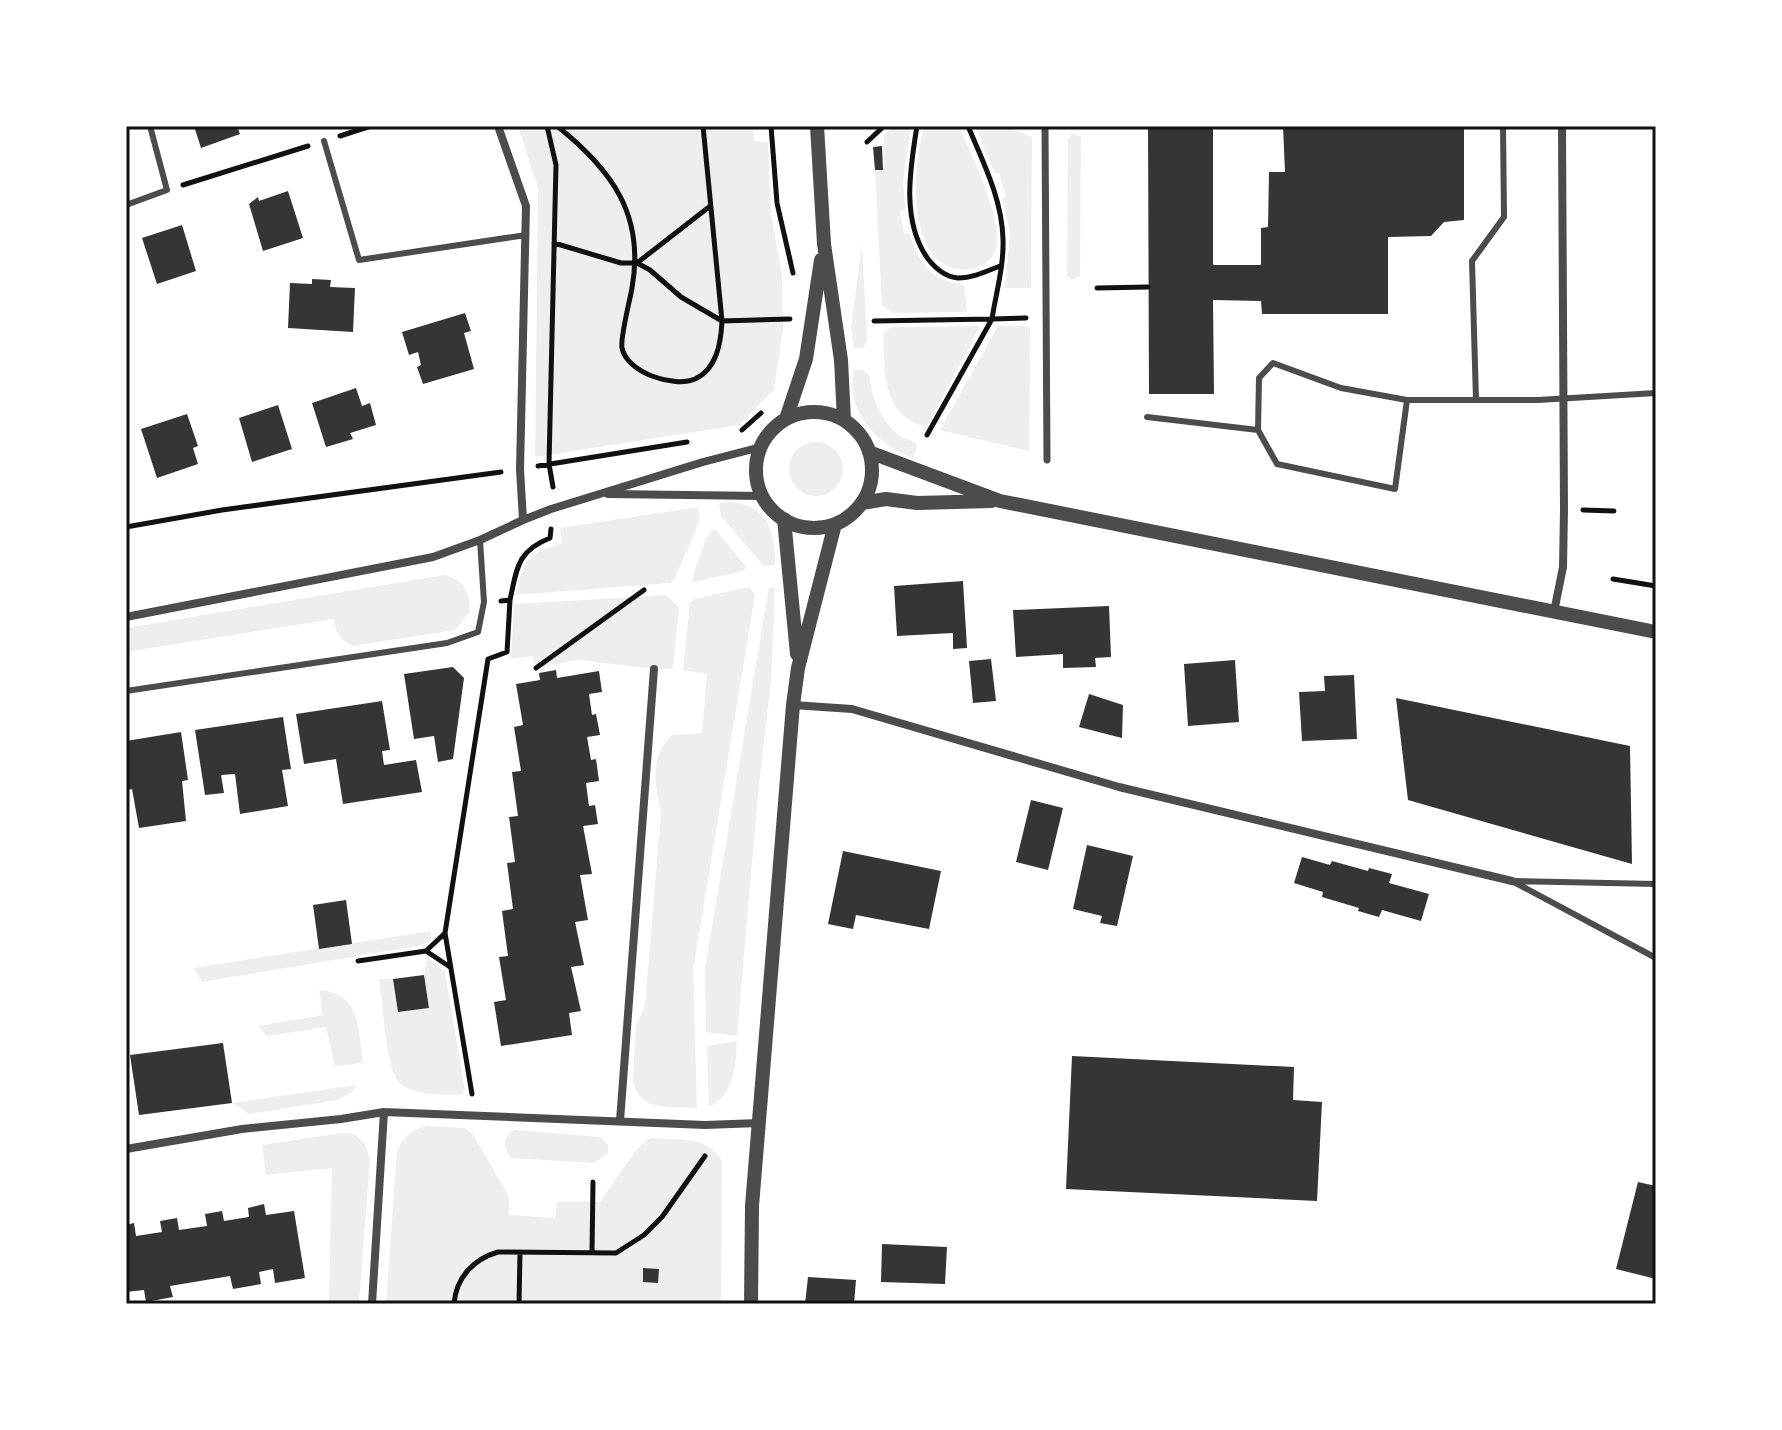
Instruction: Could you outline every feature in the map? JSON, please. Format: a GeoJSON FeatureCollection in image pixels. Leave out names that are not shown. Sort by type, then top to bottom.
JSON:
{"type":"FeatureCollection","features":[{"type":"Feature","properties":{"kind":"street"},"geometry":{"type":"LineString","coordinates":[[498,126],[526,206],[520,469],[523,520]]}},
{"type":"Feature","properties":{"kind":"street"},"geometry":{"type":"LineString","coordinates":[[817,126],[824,244],[841,360],[844,420]]}},
{"type":"Feature","properties":{"kind":"street"},"geometry":{"type":"LineString","coordinates":[[1045,126],[1047,460]]}},
{"type":"Feature","properties":{"kind":"street"},"geometry":{"type":"LineString","coordinates":[[1554,612],[1563,567],[1562,126]]}},
{"type":"Feature","properties":{"kind":"street"},"geometry":{"type":"LineString","coordinates":[[786,419],[806,359],[824,244]]}},
{"type":"Feature","properties":{"kind":"street"},"geometry":{"type":"LineString","coordinates":[[805,413],[825,413],[844,420],[863,440],[869,452],[872,470],[870,487],[862,503],[850,516],[818,528],[800,526],[784,519],[772,510],[757,480],[756,464],[761,447],[771,431],[786,419],[805,413]]}},
{"type":"Feature","properties":{"kind":"street"},"geometry":{"type":"LineString","coordinates":[[126,617],[433,557],[551,509],[761,447]]}},
{"type":"Feature","properties":{"kind":"street"},"geometry":{"type":"LineString","coordinates":[[869,452],[1000,501],[1656,632]]}},
{"type":"Feature","properties":{"kind":"street"},"geometry":{"type":"LineString","coordinates":[[599,494],[763,496]]}},
{"type":"Feature","properties":{"kind":"street"},"geometry":{"type":"LineString","coordinates":[[862,503],[886,499],[917,503],[1000,501]]}},
{"type":"Feature","properties":{"kind":"street"},"geometry":{"type":"LineString","coordinates":[[784,519],[798,668]]}},
{"type":"Feature","properties":{"kind":"street"},"geometry":{"type":"LineString","coordinates":[[751,1304],[752,1206],[793,705],[798,668],[835,524]]}},
{"type":"Feature","properties":{"kind":"street"},"geometry":{"type":"LineString","coordinates":[[620,1121],[654,669]]}},
{"type":"Feature","properties":{"kind":"street"},"geometry":{"type":"LineString","coordinates":[[793,705],[852,709],[1119,787],[1512,881]]}},
{"type":"Feature","properties":{"kind":"street"},"geometry":{"type":"LineString","coordinates":[[126,1149],[242,1129],[384,1112],[705,1125],[759,1123]]}},
{"type":"Feature","properties":{"kind":"street"},"geometry":{"type":"LineString","coordinates":[[372,1304],[384,1112]]}},
{"type":"Feature","properties":{"kind":"lane"},"geometry":{"type":"LineString","coordinates":[[126,205],[167,190],[150,126]]}},
{"type":"Feature","properties":{"kind":"lane"},"geometry":{"type":"LineString","coordinates":[[1476,400],[1472,261],[1504,217],[1503,126]]}},
{"type":"Feature","properties":{"kind":"lane"},"geometry":{"type":"LineString","coordinates":[[324,141],[359,260],[526,235]]}},
{"type":"Feature","properties":{"kind":"lane"},"geometry":{"type":"LineString","coordinates":[[1407,400],[1395,489],[1277,464],[1258,430],[1259,378],[1273,363],[1341,388],[1407,400],[1656,393]]}},
{"type":"Feature","properties":{"kind":"lane"},"geometry":{"type":"LineString","coordinates":[[1147,417],[1258,430]]}},
{"type":"Feature","properties":{"kind":"lane"},"geometry":{"type":"LineString","coordinates":[[126,691],[447,643],[478,632],[484,602],[480,540]]}},
{"type":"Feature","properties":{"kind":"lane"},"geometry":{"type":"LineString","coordinates":[[1512,881],[1656,884]]}},
{"type":"Feature","properties":{"kind":"lane"},"geometry":{"type":"LineString","coordinates":[[1512,881],[1656,958]]}},
{"type":"Feature","properties":{"kind":"path"},"geometry":{"type":"LineString","coordinates":[[167,190],[371,126]]}},
{"type":"Feature","properties":{"kind":"path"},"geometry":{"type":"LineString","coordinates":[[475,1115],[445,933],[488,659],[507,652],[510,600],[516,569],[523,555],[534,545],[550,538],[556,165],[547,126]]}},
{"type":"Feature","properties":{"kind":"path"},"geometry":{"type":"LineString","coordinates":[[557,126],[617,188],[633,226],[637,263],[622,348],[630,362],[647,374],[675,382],[695,379],[709,367],[720,347],[722,321],[703,126]]}},
{"type":"Feature","properties":{"kind":"path"},"geometry":{"type":"LineString","coordinates":[[771,126],[777,203],[795,281]]}},
{"type":"Feature","properties":{"kind":"path"},"geometry":{"type":"LineString","coordinates":[[867,142],[884,126]]}},
{"type":"Feature","properties":{"kind":"path"},"geometry":{"type":"LineString","coordinates":[[917,126],[909,190],[917,240],[925,255],[943,274],[955,278],[1001,266]]}},
{"type":"Feature","properties":{"kind":"path"},"geometry":{"type":"LineString","coordinates":[[927,435],[992,319],[1001,266],[1001,218],[990,180],[968,126]]}},
{"type":"Feature","properties":{"kind":"path"},"geometry":{"type":"LineString","coordinates":[[637,263],[709,207]]}},
{"type":"Feature","properties":{"kind":"path"},"geometry":{"type":"LineString","coordinates":[[554,243],[621,263],[637,263],[650,270],[681,297],[722,321],[791,319]]}},
{"type":"Feature","properties":{"kind":"path"},"geometry":{"type":"LineString","coordinates":[[1097,288],[1148,287]]}},
{"type":"Feature","properties":{"kind":"path"},"geometry":{"type":"LineString","coordinates":[[790,332],[793,307]]}},
{"type":"Feature","properties":{"kind":"path"},"geometry":{"type":"LineString","coordinates":[[874,321],[1047,318]]}},
{"type":"Feature","properties":{"kind":"path"},"geometry":{"type":"LineString","coordinates":[[736,435],[770,405]]}},
{"type":"Feature","properties":{"kind":"path"},"geometry":{"type":"LineString","coordinates":[[126,527],[222,510],[520,469],[688,442]]}},
{"type":"Feature","properties":{"kind":"path"},"geometry":{"type":"LineString","coordinates":[[1613,579],[1656,586]]}},
{"type":"Feature","properties":{"kind":"path"},"geometry":{"type":"LineString","coordinates":[[536,668],[644,590]]}},
{"type":"Feature","properties":{"kind":"path"},"geometry":{"type":"LineString","coordinates":[[484,602],[510,600]]}},
{"type":"Feature","properties":{"kind":"path"},"geometry":{"type":"LineString","coordinates":[[358,961],[426,951],[445,933]]}},
{"type":"Feature","properties":{"kind":"path"},"geometry":{"type":"LineString","coordinates":[[426,951],[450,967]]}},
{"type":"Feature","properties":{"kind":"path"},"geometry":{"type":"LineString","coordinates":[[454,1304],[459,1283],[471,1265],[498,1252],[616,1253],[644,1235],[662,1217],[705,1156]]}},
{"type":"Feature","properties":{"kind":"path"},"geometry":{"type":"LineString","coordinates":[[592,1253],[593,1182]]}},
{"type":"Feature","properties":{"kind":"path"},"geometry":{"type":"LineString","coordinates":[[519,1304],[520,1252]]}},
{"type":"Feature","properties":{"kind":"shaded area"},"geometry":{"type":"Polygon","coordinates":[[[518,126],[753,126],[754,141],[768,142],[771,213],[782,275],[783,329],[774,390],[739,425],[535,457],[538,188],[518,126]]]}},
{"type":"Feature","properties":{"kind":"shaded area"},"geometry":{"type":"Polygon","coordinates":[[[894,126],[911,126],[903,180],[905,209],[900,211],[904,234],[909,233],[928,269],[942,279],[964,285],[967,312],[893,313],[882,305],[875,171],[884,170],[884,135],[894,126]]]}},
{"type":"Feature","properties":{"kind":"shaded area"},"geometry":{"type":"Polygon","coordinates":[[[924,126],[959,126],[984,184],[994,216],[997,243],[994,254],[978,267],[957,269],[947,266],[931,252],[924,238],[919,223],[916,190],[924,126]]]}},
{"type":"Feature","properties":{"kind":"shaded area"},"geometry":{"type":"Polygon","coordinates":[[[975,126],[1012,129],[1032,138],[1031,288],[1005,288],[1010,232],[1002,198],[1006,197],[999,173],[995,174],[975,126]]]}},
{"type":"Feature","properties":{"kind":"shaded area"},"geometry":{"type":"Polygon","coordinates":[[[1072,133],[1081,137],[1080,276],[1072,280],[1067,276],[1068,139],[1072,133]]]}},
{"type":"Feature","properties":{"kind":"shaded area"},"geometry":{"type":"Polygon","coordinates":[[[862,244],[867,341],[863,348],[854,348],[851,328],[862,244]]]}},
{"type":"Feature","properties":{"kind":"shaded area"},"geometry":{"type":"Polygon","coordinates":[[[980,326],[927,427],[901,413],[888,390],[883,333],[893,327],[980,326]]]}},
{"type":"Feature","properties":{"kind":"shaded area"},"geometry":{"type":"Polygon","coordinates":[[[998,326],[1025,326],[1030,329],[1029,451],[940,430],[998,326]]]}},
{"type":"Feature","properties":{"kind":"shaded area"},"geometry":{"type":"Polygon","coordinates":[[[853,370],[863,370],[869,375],[875,400],[892,429],[917,444],[914,458],[886,444],[864,421],[854,398],[853,370]]]}},
{"type":"Feature","properties":{"kind":"shaded area"},"geometry":{"type":"Polygon","coordinates":[[[816,442],[835,450],[843,469],[835,488],[816,496],[797,488],[789,469],[797,450],[816,442]]]}},
{"type":"Feature","properties":{"kind":"shaded area"},"geometry":{"type":"Polygon","coordinates":[[[730,502],[753,509],[767,522],[773,541],[775,565],[764,566],[721,516],[719,503],[730,502]]]}},
{"type":"Feature","properties":{"kind":"shaded area"},"geometry":{"type":"Polygon","coordinates":[[[698,507],[700,520],[670,583],[516,595],[521,573],[529,559],[541,550],[562,543],[560,528],[698,507]]]}},
{"type":"Feature","properties":{"kind":"shaded area"},"geometry":{"type":"Polygon","coordinates":[[[712,530],[716,530],[746,567],[743,571],[694,582],[692,579],[706,538],[712,530]]]}},
{"type":"Feature","properties":{"kind":"shaded area"},"geometry":{"type":"Polygon","coordinates":[[[444,575],[461,583],[469,598],[470,611],[455,630],[353,646],[340,636],[333,619],[126,652],[126,628],[444,575]]]}},
{"type":"Feature","properties":{"kind":"shaded area"},"geometry":{"type":"Polygon","coordinates":[[[749,587],[755,595],[693,970],[697,1108],[658,1106],[642,1098],[633,1081],[636,1025],[645,1006],[661,812],[656,781],[657,761],[672,735],[702,733],[707,674],[683,670],[690,603],[694,599],[749,587]]]}},
{"type":"Feature","properties":{"kind":"shaded area"},"geometry":{"type":"Polygon","coordinates":[[[769,587],[775,587],[771,681],[737,1036],[706,1032],[705,968],[769,587]]]}},
{"type":"Feature","properties":{"kind":"shaded area"},"geometry":{"type":"Polygon","coordinates":[[[666,595],[679,607],[673,669],[578,660],[536,668],[533,656],[511,659],[514,604],[666,595]]]}},
{"type":"Feature","properties":{"kind":"shaded area"},"geometry":{"type":"Polygon","coordinates":[[[431,931],[431,940],[423,945],[202,982],[193,968],[431,931]]]}},
{"type":"Feature","properties":{"kind":"shaded area"},"geometry":{"type":"Polygon","coordinates":[[[427,957],[445,972],[465,1090],[461,1095],[413,1091],[400,1083],[391,1064],[379,979],[393,979],[398,1012],[429,1008],[424,975],[427,957]]]}},
{"type":"Feature","properties":{"kind":"shaded area"},"geometry":{"type":"Polygon","coordinates":[[[319,990],[343,998],[350,1006],[358,1027],[363,1063],[335,1066],[326,1027],[267,1036],[258,1026],[323,1015],[319,990]]]}},
{"type":"Feature","properties":{"kind":"shaded area"},"geometry":{"type":"Polygon","coordinates":[[[737,1041],[729,1087],[709,1107],[707,1046],[737,1041]]]}},
{"type":"Feature","properties":{"kind":"shaded area"},"geometry":{"type":"Polygon","coordinates":[[[357,1085],[338,1100],[249,1114],[232,1103],[357,1085]]]}},
{"type":"Feature","properties":{"kind":"shaded area"},"geometry":{"type":"Polygon","coordinates":[[[427,1126],[464,1128],[473,1134],[509,1197],[509,1215],[555,1218],[557,1202],[600,1202],[637,1149],[650,1138],[690,1140],[708,1147],[722,1161],[721,1304],[386,1304],[397,1151],[409,1134],[427,1126]]]}},
{"type":"Feature","properties":{"kind":"shaded area"},"geometry":{"type":"Polygon","coordinates":[[[515,1130],[600,1137],[608,1145],[608,1153],[595,1163],[511,1158],[505,1142],[515,1130]]]}},
{"type":"Feature","properties":{"kind":"shaded area"},"geometry":{"type":"Polygon","coordinates":[[[342,1133],[354,1134],[365,1144],[370,1159],[359,1304],[329,1304],[332,1168],[266,1175],[262,1145],[342,1133]]]}},
{"type":"Feature","properties":{"kind":"building"},"geometry":{"type":"Polygon","coordinates":[[[194,126],[237,126],[240,134],[201,148],[194,126]]]}},
{"type":"Feature","properties":{"kind":"building"},"geometry":{"type":"Polygon","coordinates":[[[1148,126],[1213,126],[1213,265],[1261,265],[1261,228],[1268,227],[1269,172],[1285,172],[1283,126],[1464,126],[1464,220],[1444,222],[1431,236],[1388,237],[1388,314],[1262,314],[1261,301],[1213,300],[1214,394],[1149,394],[1148,126]]]}},
{"type":"Feature","properties":{"kind":"building"},"geometry":{"type":"Polygon","coordinates":[[[882,146],[883,170],[875,170],[873,147],[882,146]]]}},
{"type":"Feature","properties":{"kind":"building"},"geometry":{"type":"Polygon","coordinates":[[[288,191],[303,238],[263,251],[249,204],[258,197],[259,201],[288,191]]]}},
{"type":"Feature","properties":{"kind":"building"},"geometry":{"type":"Polygon","coordinates":[[[182,225],[196,271],[157,284],[142,238],[182,225]]]}},
{"type":"Feature","properties":{"kind":"building"},"geometry":{"type":"Polygon","coordinates":[[[312,279],[331,280],[330,287],[355,288],[353,332],[288,328],[290,283],[312,284],[312,279]]]}},
{"type":"Feature","properties":{"kind":"building"},"geometry":{"type":"Polygon","coordinates":[[[465,313],[471,331],[464,333],[474,369],[423,384],[417,367],[421,365],[418,352],[409,355],[402,332],[465,313]]]}},
{"type":"Feature","properties":{"kind":"building"},"geometry":{"type":"Polygon","coordinates":[[[356,388],[362,406],[370,403],[376,425],[350,433],[353,439],[326,447],[312,403],[356,388]]]}},
{"type":"Feature","properties":{"kind":"building"},"geometry":{"type":"Polygon","coordinates":[[[278,405],[292,449],[252,462],[239,418],[278,405]]]}},
{"type":"Feature","properties":{"kind":"building"},"geometry":{"type":"Polygon","coordinates":[[[187,414],[198,446],[193,448],[198,464],[157,478],[141,429],[187,414]]]}},
{"type":"Feature","properties":{"kind":"building"},"geometry":{"type":"Polygon","coordinates":[[[963,581],[967,648],[953,649],[953,633],[897,636],[894,586],[963,581]]]}},
{"type":"Feature","properties":{"kind":"building"},"geometry":{"type":"Polygon","coordinates":[[[1109,606],[1111,657],[1095,658],[1096,667],[1063,668],[1063,654],[1016,657],[1013,610],[1109,606]]]}},
{"type":"Feature","properties":{"kind":"building"},"geometry":{"type":"Polygon","coordinates":[[[991,659],[996,701],[973,703],[969,661],[991,659]]]}},
{"type":"Feature","properties":{"kind":"building"},"geometry":{"type":"Polygon","coordinates":[[[1235,660],[1239,722],[1188,726],[1184,664],[1235,660]]]}},
{"type":"Feature","properties":{"kind":"building"},"geometry":{"type":"Polygon","coordinates":[[[453,667],[464,678],[453,759],[438,762],[434,736],[414,739],[404,674],[453,667]]]}},
{"type":"Feature","properties":{"kind":"building"},"geometry":{"type":"Polygon","coordinates":[[[556,670],[557,678],[599,671],[602,692],[589,694],[592,715],[596,714],[600,735],[587,737],[591,760],[596,759],[599,781],[586,783],[589,806],[595,805],[598,824],[583,826],[592,874],[580,875],[588,920],[575,922],[584,965],[571,967],[581,1011],[569,1013],[572,1035],[501,1046],[494,1002],[506,1000],[499,957],[508,956],[502,911],[513,909],[507,863],[515,862],[509,817],[518,816],[512,772],[521,771],[514,727],[523,725],[516,684],[540,680],[539,673],[556,670]]]}},
{"type":"Feature","properties":{"kind":"building"},"geometry":{"type":"Polygon","coordinates":[[[1354,675],[1357,739],[1302,741],[1299,692],[1325,691],[1324,676],[1354,675]]]}},
{"type":"Feature","properties":{"kind":"building"},"geometry":{"type":"Polygon","coordinates":[[[1089,694],[1123,705],[1122,738],[1079,727],[1089,694]]]}},
{"type":"Feature","properties":{"kind":"building"},"geometry":{"type":"Polygon","coordinates":[[[1396,698],[1630,746],[1632,864],[1408,800],[1396,698]]]}},
{"type":"Feature","properties":{"kind":"building"},"geometry":{"type":"Polygon","coordinates":[[[382,701],[390,750],[382,751],[384,765],[416,760],[422,792],[343,804],[336,759],[304,764],[296,714],[382,701]]]}},
{"type":"Feature","properties":{"kind":"building"},"geometry":{"type":"Polygon","coordinates":[[[283,717],[291,769],[282,770],[288,806],[240,814],[235,774],[221,775],[224,793],[205,795],[195,730],[283,717]]]}},
{"type":"Feature","properties":{"kind":"building"},"geometry":{"type":"Polygon","coordinates":[[[181,732],[188,780],[182,781],[186,821],[139,828],[132,789],[126,790],[126,741],[181,732]]]}},
{"type":"Feature","properties":{"kind":"building"},"geometry":{"type":"Polygon","coordinates":[[[1031,800],[1063,808],[1048,870],[1016,862],[1031,800]]]}},
{"type":"Feature","properties":{"kind":"building"},"geometry":{"type":"Polygon","coordinates":[[[1087,845],[1133,856],[1117,926],[1100,923],[1102,916],[1073,909],[1087,845]]]}},
{"type":"Feature","properties":{"kind":"building"},"geometry":{"type":"Polygon","coordinates":[[[843,851],[941,871],[929,929],[856,915],[853,929],[828,924],[843,851]]]}},
{"type":"Feature","properties":{"kind":"building"},"geometry":{"type":"Polygon","coordinates":[[[1302,857],[1330,865],[1332,861],[1392,874],[1389,883],[1429,894],[1421,921],[1382,910],[1379,917],[1358,911],[1359,908],[1322,897],[1323,892],[1294,883],[1302,857]]]}},
{"type":"Feature","properties":{"kind":"building"},"geometry":{"type":"Polygon","coordinates":[[[346,900],[352,944],[319,949],[313,905],[346,900]]]}},
{"type":"Feature","properties":{"kind":"building"},"geometry":{"type":"Polygon","coordinates":[[[424,975],[429,1008],[398,1012],[393,979],[424,975]]]}},
{"type":"Feature","properties":{"kind":"building"},"geometry":{"type":"Polygon","coordinates":[[[223,1043],[232,1103],[139,1115],[130,1055],[223,1043]]]}},
{"type":"Feature","properties":{"kind":"building"},"geometry":{"type":"Polygon","coordinates":[[[1072,1056],[1294,1067],[1293,1100],[1322,1102],[1317,1201],[1066,1189],[1072,1056]]]}},
{"type":"Feature","properties":{"kind":"building"},"geometry":{"type":"Polygon","coordinates":[[[1638,1182],[1656,1186],[1656,1279],[1616,1269],[1638,1182]]]}},
{"type":"Feature","properties":{"kind":"building"},"geometry":{"type":"Polygon","coordinates":[[[264,1204],[266,1215],[294,1211],[305,1278],[275,1283],[273,1269],[259,1272],[261,1284],[233,1289],[230,1276],[170,1286],[173,1297],[146,1302],[144,1290],[126,1292],[126,1225],[134,1223],[136,1236],[162,1232],[160,1221],[177,1218],[179,1230],[207,1226],[205,1214],[222,1211],[224,1221],[249,1217],[248,1208],[264,1204]]]}},
{"type":"Feature","properties":{"kind":"building"},"geometry":{"type":"Polygon","coordinates":[[[882,1244],[947,1247],[945,1284],[881,1282],[882,1244]]]}},
{"type":"Feature","properties":{"kind":"building"},"geometry":{"type":"Polygon","coordinates":[[[643,1268],[659,1269],[658,1283],[643,1282],[643,1268]]]}},
{"type":"Feature","properties":{"kind":"building"},"geometry":{"type":"Polygon","coordinates":[[[808,1277],[856,1280],[854,1304],[805,1304],[808,1277]]]}}]}
